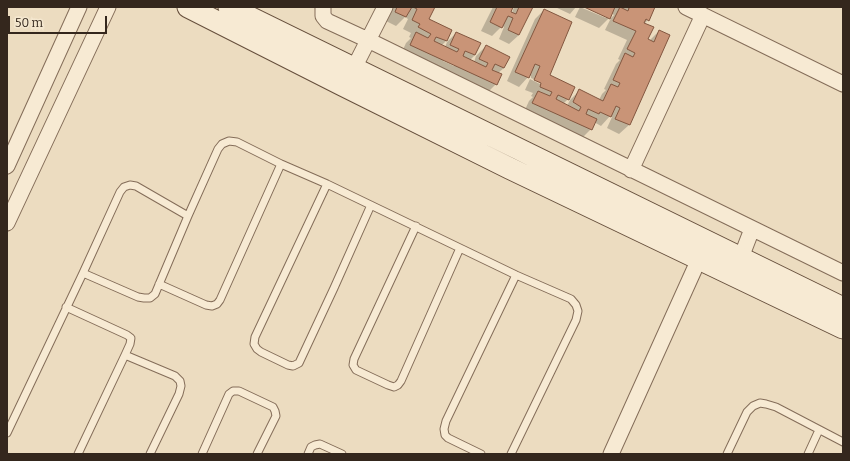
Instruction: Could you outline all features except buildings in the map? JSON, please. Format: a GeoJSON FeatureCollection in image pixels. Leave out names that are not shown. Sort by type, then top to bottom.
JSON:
{"type":"FeatureCollection","features":[{"type":"Feature","properties":{"kind":"street"},"geometry":{"type":"LineString","coordinates":[[7,166],[79,7]]}},
{"type":"Feature","properties":{"kind":"street"},"geometry":{"type":"LineString","coordinates":[[7,223],[108,7]]}},
{"type":"Feature","properties":{"kind":"street"},"geometry":{"type":"LineString","coordinates":[[188,7],[509,168],[699,259],[738,267],[843,308]]}},
{"type":"Feature","properties":{"kind":"street"},"geometry":{"type":"LineString","coordinates":[[229,7],[354,68],[738,267],[843,328]]}},
{"type":"Feature","properties":{"kind":"street"},"geometry":{"type":"LineString","coordinates":[[323,7],[323,16],[327,21],[843,273]]}},
{"type":"Feature","properties":{"kind":"street"},"geometry":{"type":"LineString","coordinates":[[354,68],[385,7]]}},
{"type":"Feature","properties":{"kind":"street"},"geometry":{"type":"LineString","coordinates":[[686,7],[843,84]]}},
{"type":"Feature","properties":{"kind":"street"},"geometry":{"type":"LineString","coordinates":[[631,170],[702,15]]}},
{"type":"Feature","properties":{"kind":"street"},"geometry":{"type":"LineString","coordinates":[[738,267],[752,229]]}},
{"type":"Feature","properties":{"kind":"street"},"geometry":{"type":"LineString","coordinates":[[611,454],[699,259]]}},
{"type":"Feature","properties":{"kind":"lane"},"geometry":{"type":"LineString","coordinates":[[83,273],[138,297],[150,298],[155,294],[218,149],[222,144],[229,141],[237,142],[281,164],[416,226],[516,275],[571,299],[576,305],[578,311],[576,320],[511,454]]}},
{"type":"Feature","properties":{"kind":"lane"},"geometry":{"type":"LineString","coordinates":[[159,284],[206,305],[212,306],[217,304],[281,164]]}},
{"type":"Feature","properties":{"kind":"lane"},"geometry":{"type":"LineString","coordinates":[[327,184],[255,337],[254,344],[257,348],[288,365],[293,366],[299,363],[371,205]]}},
{"type":"Feature","properties":{"kind":"lane"},"geometry":{"type":"LineString","coordinates":[[7,433],[120,192],[124,187],[130,185],[136,186],[188,216]]}},
{"type":"Feature","properties":{"kind":"lane"},"geometry":{"type":"LineString","coordinates":[[416,226],[354,359],[353,365],[356,370],[388,385],[398,385],[402,381],[460,248]]}},
{"type":"Feature","properties":{"kind":"lane"},"geometry":{"type":"LineString","coordinates":[[481,454],[448,438],[445,435],[444,429],[446,421],[516,275]]}},
{"type":"Feature","properties":{"kind":"lane"},"geometry":{"type":"LineString","coordinates":[[66,307],[127,334],[131,338],[125,355],[78,454]]}},
{"type":"Feature","properties":{"kind":"lane"},"geometry":{"type":"LineString","coordinates":[[125,355],[175,376],[180,381],[181,386],[179,394],[150,454]]}},
{"type":"Feature","properties":{"kind":"lane"},"geometry":{"type":"LineString","coordinates":[[202,454],[229,394],[233,391],[239,391],[273,407],[275,411],[276,416],[257,454]]}},
{"type":"Feature","properties":{"kind":"lane"},"geometry":{"type":"LineString","coordinates":[[727,454],[747,412],[753,406],[760,403],[776,407],[843,442]]}},
{"type":"Feature","properties":{"kind":"lane"},"geometry":{"type":"LineString","coordinates":[[808,454],[819,430]]}},
{"type":"Feature","properties":{"kind":"lane"},"geometry":{"type":"LineString","coordinates":[[308,454],[311,448],[320,444],[342,454]]}}]}
